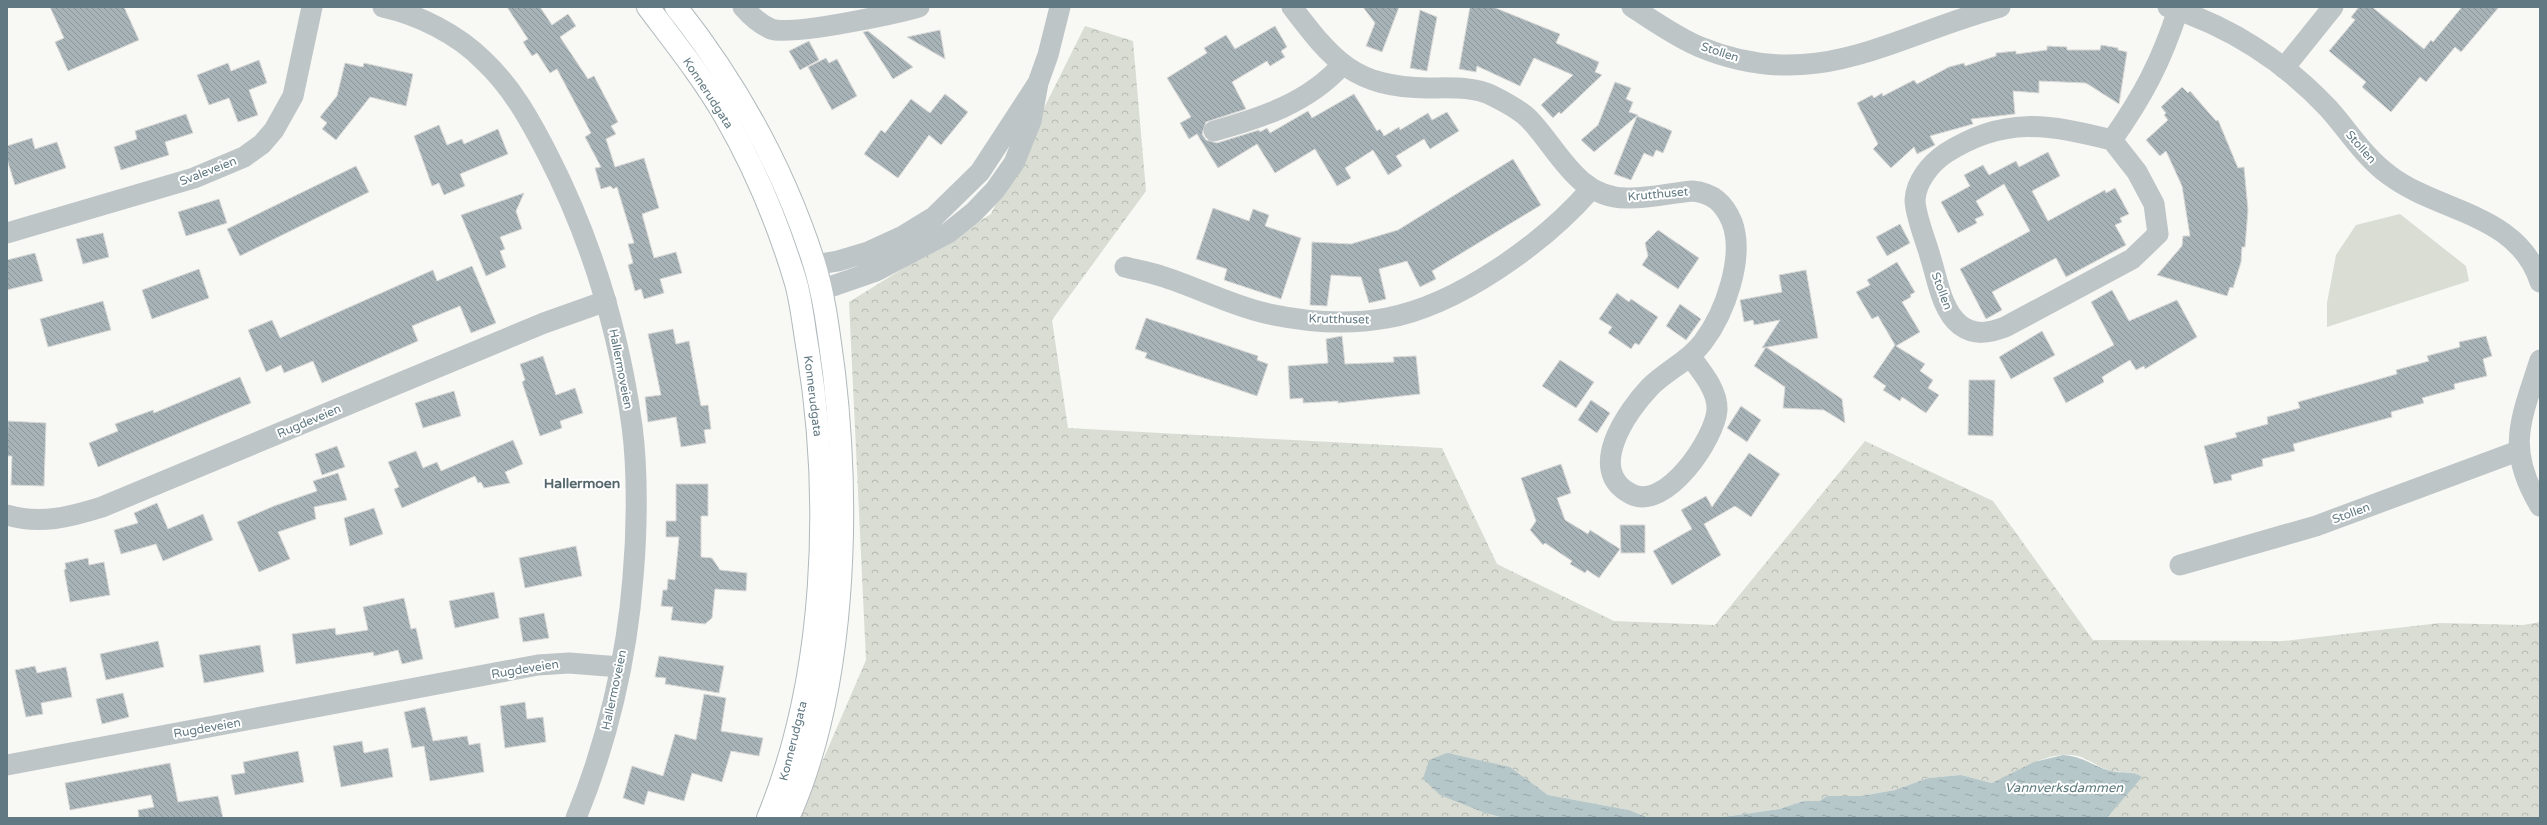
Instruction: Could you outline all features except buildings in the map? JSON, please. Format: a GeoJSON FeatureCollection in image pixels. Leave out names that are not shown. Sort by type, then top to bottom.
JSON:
{"type":"FeatureCollection","features":[{"type":"Feature","properties":{"kind":"main road","name":"Konnerudgata"},"geometry":{"type":"LineString","coordinates":[[648,7],[725,116],[765,199],[796,285],[818,431],[821,471],[818,572],[812,648],[800,723],[782,784],[768,818]]}},
{"type":"Feature","properties":{"kind":"main road","name":"Konnerudgata"},"geometry":{"type":"LineString","coordinates":[[676,7],[709,50],[751,116],[787,188],[814,264],[821,290],[830,346],[843,468],[841,560],[827,687],[813,748],[797,799],[788,818]]}},
{"type":"Feature","properties":{"kind":"street","name":"Svaleveien"},"geometry":{"type":"LineString","coordinates":[[7,233],[194,178],[244,158],[262,144],[274,130],[293,96],[312,7]]}},
{"type":"Feature","properties":{"kind":"street","name":"Hallermoveien"},"geometry":{"type":"LineString","coordinates":[[383,7],[402,11],[441,29],[469,48],[501,78],[521,106],[556,172],[580,227],[606,301],[632,427],[634,484],[634,576],[620,668],[588,791],[576,818]]}},
{"type":"Feature","properties":{"kind":"street"},"geometry":{"type":"LineString","coordinates":[[743,7],[756,22],[773,29],[795,31],[919,7]]}},
{"type":"Feature","properties":{"kind":"street"},"geometry":{"type":"LineString","coordinates":[[1038,82],[980,172],[957,197],[934,217],[903,236],[868,252],[838,261],[814,264],[796,285],[821,290],[876,271],[913,253],[948,233],[974,212],[995,190],[1014,163],[1031,121],[1038,82],[1048,55],[1060,7]]}},
{"type":"Feature","properties":{"kind":"street","name":"Krutthuset"},"geometry":{"type":"LineString","coordinates":[[1292,7],[1317,41],[1342,65],[1371,79],[1392,85],[1456,88],[1492,95],[1527,117],[1574,176],[1591,189],[1624,198],[1692,191],[1703,192],[1718,200],[1727,212],[1737,244],[1735,268],[1716,321],[1703,342],[1690,356],[1650,387],[1618,432],[1611,451],[1610,467],[1615,478],[1632,494],[1645,498],[1667,489],[1681,477],[1713,425],[1717,409],[1714,395],[1710,384],[1690,356]]}},
{"type":"Feature","properties":{"kind":"street","name":"Stollen"},"geometry":{"type":"LineString","coordinates":[[1632,7],[1700,46],[1733,58],[1788,66],[1818,64],[1863,54],[2000,7]]}},
{"type":"Feature","properties":{"kind":"street"},"geometry":{"type":"LineString","coordinates":[[2284,68],[2333,7]]}},
{"type":"Feature","properties":{"kind":"street","name":"Stollen"},"geometry":{"type":"LineString","coordinates":[[2112,140],[2152,80],[2173,9],[2215,26],[2255,48],[2284,68],[2307,87],[2361,149],[2389,176],[2421,195],[2494,225],[2508,235],[2529,259],[2540,282]]}},
{"type":"Feature","properties":{"kind":"street"},"geometry":{"type":"LineString","coordinates":[[1214,131],[1295,103],[1329,80],[1342,65]]}},
{"type":"Feature","properties":{"kind":"street","name":"Stollen"},"geometry":{"type":"LineString","coordinates":[[1999,128],[2049,128],[2073,131],[2112,140],[2137,172],[2154,204],[2158,234],[2132,259],[2005,327],[1989,333],[1974,333],[1959,324],[1944,301],[1915,200],[1926,172],[1933,164],[1975,136],[1999,128]]}},
{"type":"Feature","properties":{"kind":"street","name":"Krutthuset"},"geometry":{"type":"LineString","coordinates":[[1125,267],[1161,276],[1269,314],[1350,322],[1387,318],[1422,307],[1457,292],[1487,275],[1546,234],[1574,209],[1591,189]]}},
{"type":"Feature","properties":{"kind":"street","name":"Rugdeveien"},"geometry":{"type":"LineString","coordinates":[[7,515],[31,520],[50,520],[102,507],[544,323],[606,301]]}},
{"type":"Feature","properties":{"kind":"street"},"geometry":{"type":"LineString","coordinates":[[2540,360],[2524,410],[2518,451],[2525,477],[2540,506]]}},
{"type":"Feature","properties":{"kind":"street","name":"Stollen"},"geometry":{"type":"LineString","coordinates":[[2180,565],[2316,526],[2518,451]]}},
{"type":"Feature","properties":{"kind":"street","name":"Rugdeveien"},"geometry":{"type":"LineString","coordinates":[[7,765],[538,665],[569,663],[620,668]]}},
{"type":"Feature","properties":{"kind":"green space"},"geometry":{"type":"Polygon","coordinates":[[[1085,26],[1133,41],[1146,191],[1052,320],[1068,428],[1442,448],[1497,564],[1614,621],[1715,625],[1865,441],[1993,501],[2093,640],[2283,641],[2440,623],[2523,625],[2540,622],[2540,818],[2107,818],[2141,777],[2131,773],[2108,770],[2082,757],[2067,755],[2056,756],[2034,763],[1992,783],[1961,775],[1928,778],[1895,790],[1861,796],[1827,796],[1819,801],[1804,801],[1779,809],[1716,818],[1649,818],[1629,810],[1548,795],[1510,767],[1485,813],[1504,818],[798,818],[866,660],[849,302],[991,214],[1085,26]]]}},
{"type":"Feature","properties":{"kind":"green space"},"geometry":{"type":"Polygon","coordinates":[[[2400,214],[2466,266],[2469,281],[2327,327],[2327,303],[2336,255],[2356,225],[2400,214]]]}},
{"type":"Feature","properties":{"kind":"water"},"geometry":{"type":"Polygon","coordinates":[[[1447,753],[1510,767],[1548,795],[1629,810],[1649,818],[1504,818],[1485,813],[1440,795],[1423,779],[1429,760],[1447,753]]]}},
{"type":"Feature","properties":{"kind":"water","name":"Vannverksdammen"},"geometry":{"type":"Polygon","coordinates":[[[2063,755],[2083,760],[2111,771],[2131,773],[2142,777],[2107,818],[1716,818],[1779,809],[1804,801],[1819,801],[1827,796],[1861,796],[1895,790],[1928,778],[1961,775],[1992,783],[2034,762],[2063,755]]]}},
{"type":"Feature","properties":{"kind":"district","name":"Hallermoen"},"geometry":{"type":"Point","coordinates":[582,483]}}]}
